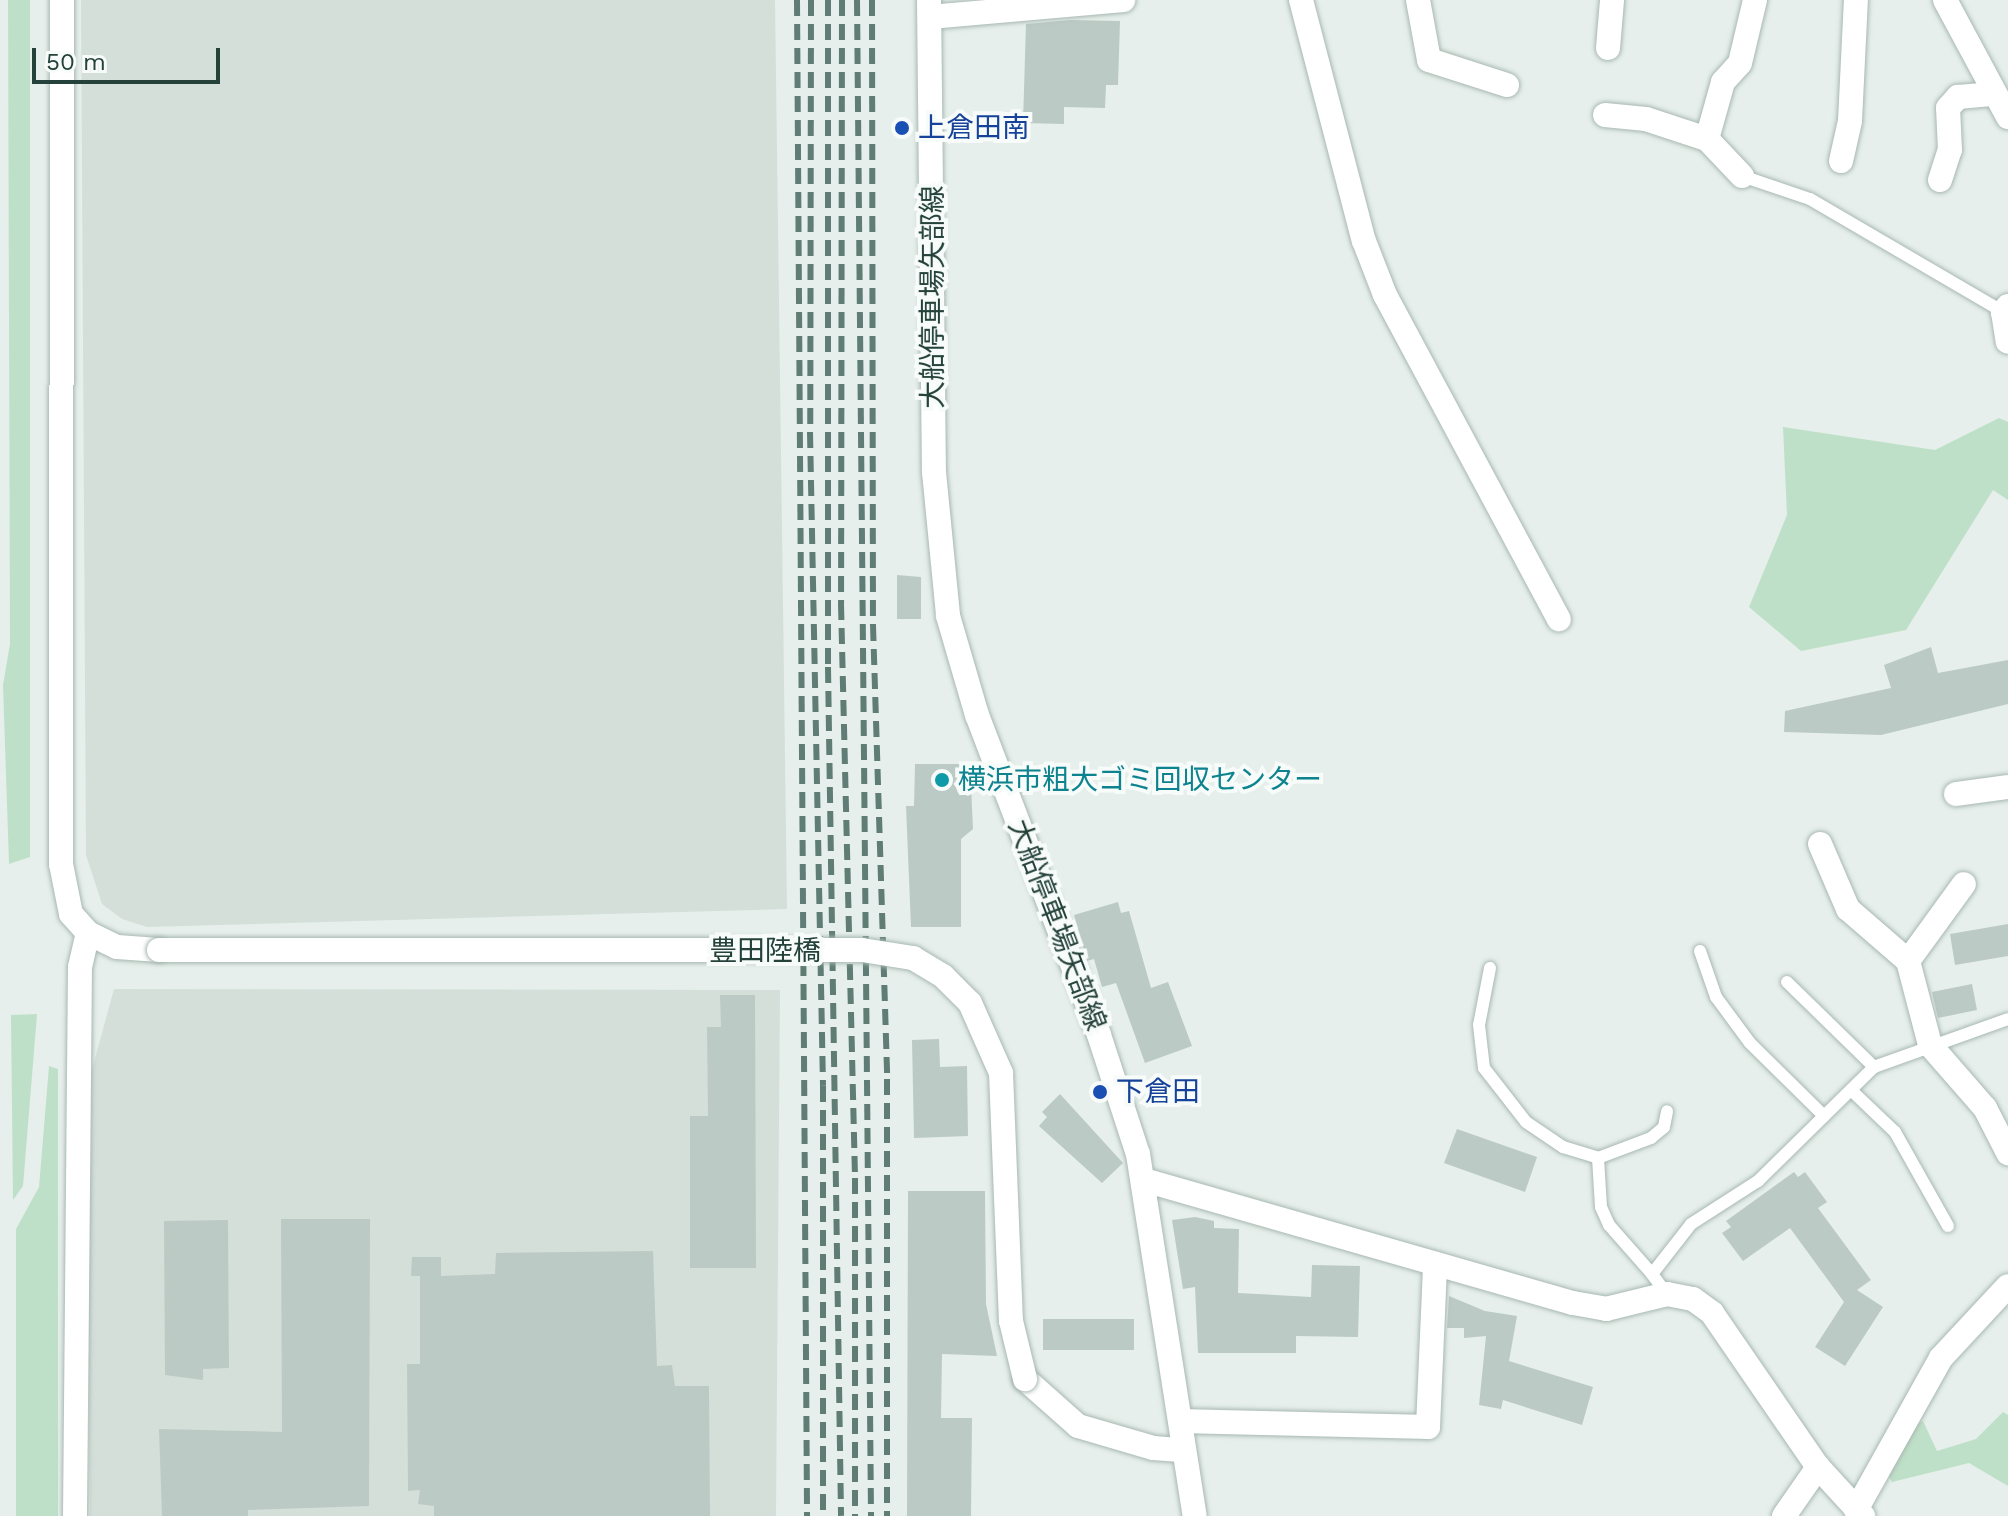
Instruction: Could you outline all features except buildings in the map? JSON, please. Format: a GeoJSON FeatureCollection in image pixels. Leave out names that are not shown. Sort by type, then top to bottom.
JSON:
{"type":"FeatureCollection","features":[{"type":"Feature","properties":{"kind":"street"},"geometry":{"type":"LineString","coordinates":[[62,0],[61,864],[71,914],[88,933],[80,967],[75,1516]]}},
{"type":"Feature","properties":{"kind":"street"},"geometry":{"type":"LineString","coordinates":[[930,8],[1123,0]]}},
{"type":"Feature","properties":{"kind":"street"},"geometry":{"type":"LineString","coordinates":[[1301,0],[1364,241],[1385,295],[1559,619]]}},
{"type":"Feature","properties":{"kind":"street"},"geometry":{"type":"LineString","coordinates":[[1418,0],[1429,60],[1507,85]]}},
{"type":"Feature","properties":{"kind":"street"},"geometry":{"type":"LineString","coordinates":[[1608,48],[1612,0]]}},
{"type":"Feature","properties":{"kind":"street"},"geometry":{"type":"LineString","coordinates":[[1707,139],[1723,82],[1740,63],[1755,0]]}},
{"type":"Feature","properties":{"kind":"street"},"geometry":{"type":"LineString","coordinates":[[1841,161],[1850,121],[1856,0]]}},
{"type":"Feature","properties":{"kind":"street"},"geometry":{"type":"LineString","coordinates":[[1945,0],[2008,117]]}},
{"type":"Feature","properties":{"kind":"street","name":"大船停車場矢部線"},"geometry":{"type":"LineString","coordinates":[[930,8],[934,472],[948,616],[977,715],[1099,1035],[1144,1180],[1195,1516]]}},
{"type":"Feature","properties":{"kind":"street"},"geometry":{"type":"LineString","coordinates":[[1940,180],[1950,150],[1948,108],[1958,97],[1994,94]]}},
{"type":"Feature","properties":{"kind":"street"},"geometry":{"type":"LineString","coordinates":[[1605,115],[1646,119],[1707,139],[1742,176]]}},
{"type":"Feature","properties":{"kind":"street"},"geometry":{"type":"LineString","coordinates":[[2006,309],[2008,342]]}},
{"type":"Feature","properties":{"kind":"street"},"geometry":{"type":"LineString","coordinates":[[1956,794],[2008,787]]}},
{"type":"Feature","properties":{"kind":"street"},"geometry":{"type":"LineString","coordinates":[[1820,844],[1848,909],[1908,961],[1930,1045],[1985,1108],[2008,1153]]}},
{"type":"Feature","properties":{"kind":"street"},"geometry":{"type":"LineString","coordinates":[[1908,961],[1964,884]]}},
{"type":"Feature","properties":{"kind":"street","name":"豊田陸橋"},"geometry":{"type":"LineString","coordinates":[[88,933],[117,947],[159,950],[862,950],[913,958],[943,976],[970,1003],[1001,1073],[1011,1321],[1025,1379],[1078,1426],[1153,1448],[1184,1450]]}},
{"type":"Feature","properties":{"kind":"street"},"geometry":{"type":"LineString","coordinates":[[1144,1180],[1435,1265],[1606,1309],[1659,1284],[1693,1299],[1712,1313],[1818,1467],[1859,1513],[1941,1358],[2008,1286]]}},
{"type":"Feature","properties":{"kind":"street"},"geometry":{"type":"LineString","coordinates":[[1181,1421],[1428,1427],[1435,1265]]}},
{"type":"Feature","properties":{"kind":"street"},"geometry":{"type":"LineString","coordinates":[[1784,1516],[1818,1467]]}},
{"type":"Feature","properties":{"kind":"lane"},"geometry":{"type":"LineString","coordinates":[[1742,176],[1810,199],[2006,309]]}},
{"type":"Feature","properties":{"kind":"lane"},"geometry":{"type":"LineString","coordinates":[[1700,951],[1716,997],[1750,1043],[1824,1116]]}},
{"type":"Feature","properties":{"kind":"lane"},"geometry":{"type":"LineString","coordinates":[[1490,968],[1479,1025],[1484,1068],[1526,1122],[1563,1147],[1598,1158],[1651,1138],[1664,1127],[1667,1111]]}},
{"type":"Feature","properties":{"kind":"lane"},"geometry":{"type":"LineString","coordinates":[[1787,982],[1874,1067]]}},
{"type":"Feature","properties":{"kind":"lane"},"geometry":{"type":"LineString","coordinates":[[1598,1158],[1601,1207],[1609,1225],[1659,1284],[1691,1224],[1758,1181],[1874,1067],[2008,1019]]}},
{"type":"Feature","properties":{"kind":"lane"},"geometry":{"type":"LineString","coordinates":[[1851,1090],[1895,1132],[1948,1226]]}},
{"type":"Feature","properties":{"kind":"shaded area"},"geometry":{"type":"Polygon","coordinates":[[[81,0],[775,0],[787,909],[147,927],[122,919],[102,904],[86,855],[81,0]]]}},
{"type":"Feature","properties":{"kind":"shaded area"},"geometry":{"type":"Polygon","coordinates":[[[114,989],[780,990],[776,1516],[90,1516],[87,1088],[114,989]]]}},
{"type":"Feature","properties":{"kind":"green space"},"geometry":{"type":"Polygon","coordinates":[[[8,0],[30,0],[30,857],[9,864],[3,685],[10,644],[8,0]]]}},
{"type":"Feature","properties":{"kind":"green space"},"geometry":{"type":"Polygon","coordinates":[[[1999,418],[2008,422],[2008,500],[1993,490],[1906,630],[1801,651],[1749,607],[1787,515],[1783,427],[1935,450],[1999,418]]]}},
{"type":"Feature","properties":{"kind":"green space"},"geometry":{"type":"Polygon","coordinates":[[[37,1014],[23,1186],[13,1200],[11,1015],[37,1014]]]}},
{"type":"Feature","properties":{"kind":"green space"},"geometry":{"type":"Polygon","coordinates":[[[49,1066],[58,1069],[58,1516],[16,1516],[16,1229],[39,1187],[49,1066]]]}},
{"type":"Feature","properties":{"kind":"green space"},"geometry":{"type":"Polygon","coordinates":[[[2003,1412],[2008,1415],[2008,1486],[1969,1463],[1892,1482],[1888,1475],[1912,1426],[1923,1421],[1937,1451],[1976,1439],[2003,1412]]]}},
{"type":"Feature","properties":{"kind":"railway"},"geometry":{"type":"LineString","coordinates":[[797,0],[807,1516]]}},
{"type":"Feature","properties":{"kind":"railway"},"geometry":{"type":"LineString","coordinates":[[811,0],[810,432],[823,1086],[823,1516]]}},
{"type":"Feature","properties":{"kind":"railway"},"geometry":{"type":"LineString","coordinates":[[828,0],[828,667],[841,1516]]}},
{"type":"Feature","properties":{"kind":"railway"},"geometry":{"type":"LineString","coordinates":[[842,0],[841,604],[855,1178],[855,1516]]}},
{"type":"Feature","properties":{"kind":"railway"},"geometry":{"type":"LineString","coordinates":[[857,0],[871,1516]]}},
{"type":"Feature","properties":{"kind":"railway"},"geometry":{"type":"LineString","coordinates":[[872,0],[873,625],[887,1079],[887,1516]]}},
{"type":"Feature","properties":{"kind":"place","name":"上倉田南"},"geometry":{"type":"Point","coordinates":[902,128]}},
{"type":"Feature","properties":{"kind":"place","name":"横浜市粗大ゴミ回収センター"},"geometry":{"type":"Point","coordinates":[942,780]}},
{"type":"Feature","properties":{"kind":"place","name":"下倉田"},"geometry":{"type":"Point","coordinates":[1100,1092]}}]}
